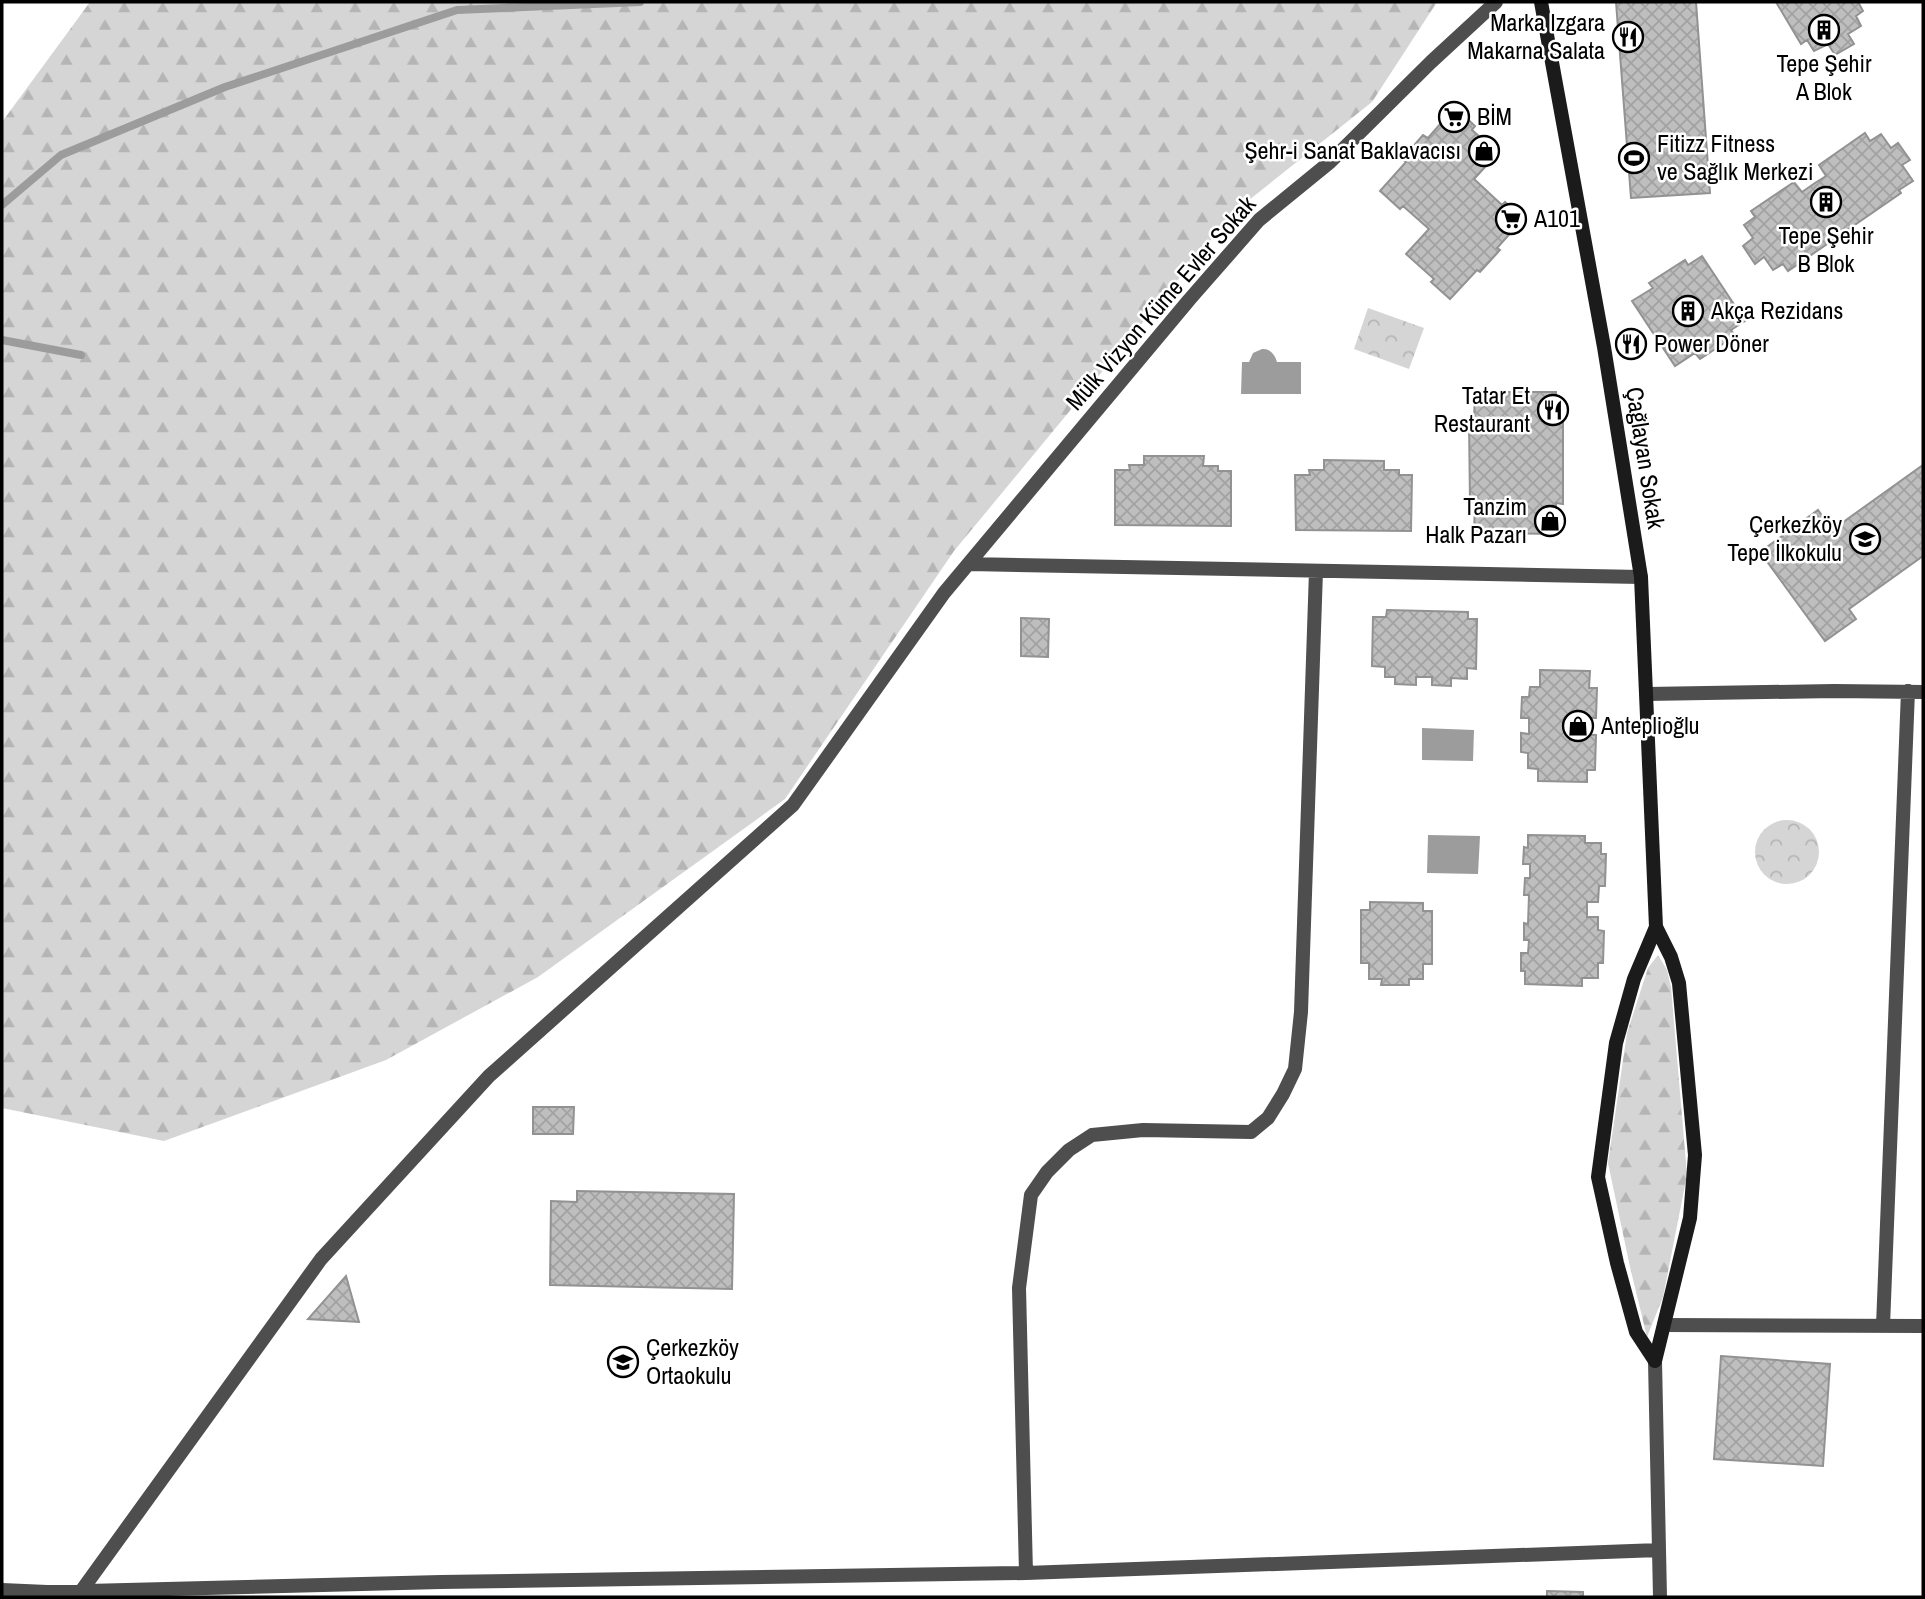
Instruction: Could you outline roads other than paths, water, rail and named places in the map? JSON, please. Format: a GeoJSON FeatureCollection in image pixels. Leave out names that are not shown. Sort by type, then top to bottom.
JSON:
{"type":"FeatureCollection","features":[{"type":"Feature","properties":{"kind":"street","name":"Mülk Vizyon Küme Evler Sokak"},"geometry":{"type":"LineString","coordinates":[[82,1590],[321,1259],[489,1076],[793,805],[944,593],[1259,220],[1330,162],[1496,2]]}},
{"type":"Feature","properties":{"kind":"street","name":"Çağlayan Sokak"},"geometry":{"type":"LineString","coordinates":[[1541,2],[1604,347],[1641,578],[1656,927]]}},
{"type":"Feature","properties":{"kind":"street"},"geometry":{"type":"LineString","coordinates":[[969,564],[1641,578]]}},
{"type":"Feature","properties":{"kind":"street"},"geometry":{"type":"LineString","coordinates":[[1026,1573],[1019,1287],[1031,1195],[1047,1172],[1069,1150],[1092,1136],[1143,1130],[1251,1132],[1268,1118],[1294,1069],[1301,1012],[1316,571]]}},
{"type":"Feature","properties":{"kind":"street"},"geometry":{"type":"LineString","coordinates":[[1647,694],[1916,692],[1883,1326]]}},
{"type":"Feature","properties":{"kind":"street"},"geometry":{"type":"LineString","coordinates":[[1656,927],[1671,957],[1679,983],[1695,1154],[1690,1218],[1655,1361],[1660,1597]]}},
{"type":"Feature","properties":{"kind":"street"},"geometry":{"type":"LineString","coordinates":[[1655,1361],[1636,1332],[1598,1177],[1615,1043],[1634,979],[1656,927]]}},
{"type":"Feature","properties":{"kind":"street"},"geometry":{"type":"LineString","coordinates":[[1664,1325],[1923,1326]]}},
{"type":"Feature","properties":{"kind":"street"},"geometry":{"type":"LineString","coordinates":[[2,1590],[47,1595],[82,1590],[1026,1573],[1660,1550]]}},
{"type":"Feature","properties":{"kind":"street"},"geometry":{"type":"LineString","coordinates":[[441,1582],[441,1597]]}},
{"type":"Feature","properties":{"kind":"waterway"},"geometry":{"type":"LineString","coordinates":[[2,205],[61,155],[225,87],[457,10],[640,2]]}},
{"type":"Feature","properties":{"kind":"waterway"},"geometry":{"type":"LineString","coordinates":[[2,340],[81,355]]}},
{"type":"Feature","properties":{"kind":"place","name":"Tepe Şehir A Blok"},"geometry":{"type":"Point","coordinates":[1824,30]}},
{"type":"Feature","properties":{"kind":"place","name":"Marka Izgara Makarna Salata"},"geometry":{"type":"Point","coordinates":[1628,37]}},
{"type":"Feature","properties":{"kind":"place","name":"BİM"},"geometry":{"type":"Point","coordinates":[1454,117]}},
{"type":"Feature","properties":{"kind":"place","name":"Şehr-i Sanat Baklavacısı"},"geometry":{"type":"Point","coordinates":[1484,151]}},
{"type":"Feature","properties":{"kind":"place","name":"Fitizz Fitness ve Sağlık Merkezi"},"geometry":{"type":"Point","coordinates":[1634,158]}},
{"type":"Feature","properties":{"kind":"place","name":"Tepe Şehir B Blok"},"geometry":{"type":"Point","coordinates":[1826,202]}},
{"type":"Feature","properties":{"kind":"place","name":"A101"},"geometry":{"type":"Point","coordinates":[1511,219]}},
{"type":"Feature","properties":{"kind":"place","name":"Akça Rezidans"},"geometry":{"type":"Point","coordinates":[1688,311]}},
{"type":"Feature","properties":{"kind":"place","name":"Power Döner"},"geometry":{"type":"Point","coordinates":[1631,344]}},
{"type":"Feature","properties":{"kind":"place","name":"Tatar Et Restaurant"},"geometry":{"type":"Point","coordinates":[1553,410]}},
{"type":"Feature","properties":{"kind":"place","name":"Tanzim Halk Pazarı"},"geometry":{"type":"Point","coordinates":[1550,521]}},
{"type":"Feature","properties":{"kind":"place","name":"Çerkezköy Tepe İlkokulu"},"geometry":{"type":"Point","coordinates":[1865,539]}},
{"type":"Feature","properties":{"kind":"place","name":"Anteplioğlu"},"geometry":{"type":"Point","coordinates":[1578,726]}},
{"type":"Feature","properties":{"kind":"place","name":"Çerkezköy Ortaokulu"},"geometry":{"type":"Point","coordinates":[623,1362]}}]}
